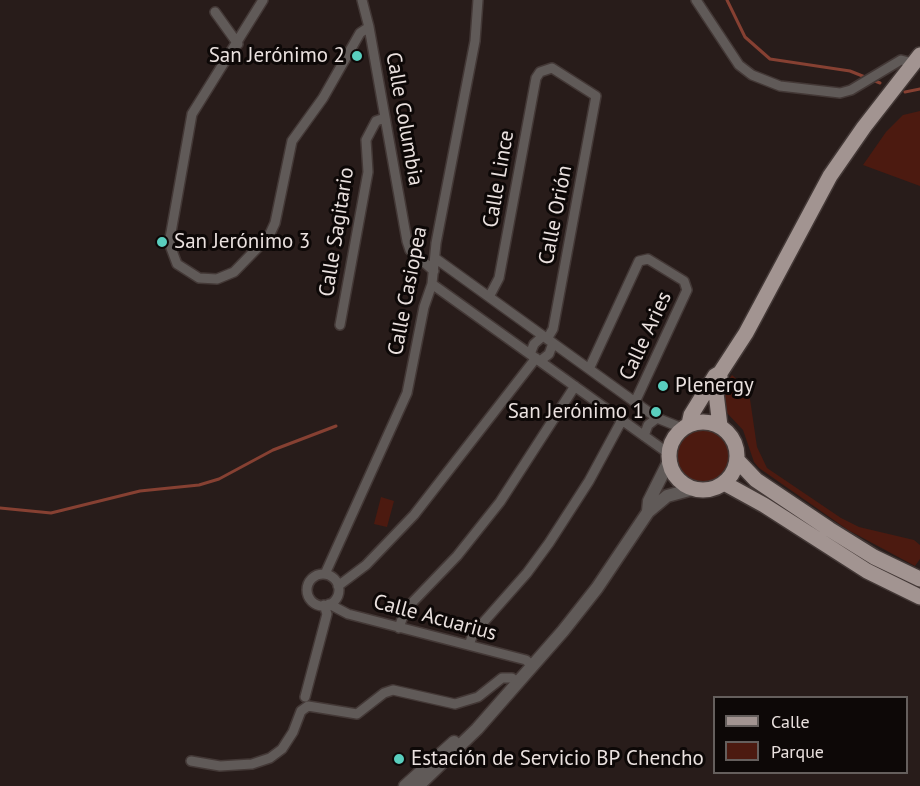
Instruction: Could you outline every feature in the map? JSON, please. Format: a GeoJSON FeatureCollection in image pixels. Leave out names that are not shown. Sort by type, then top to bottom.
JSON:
{"type":"FeatureCollection","features":[{"type":"Feature","properties":{"kind":"main road"},"geometry":{"type":"LineString","coordinates":[[686,426],[699,421],[720,426],[734,440],[737,460],[730,477],[724,483],[715,488],[693,489],[677,478],[668,457],[671,443],[686,426],[766,296],[830,176],[916,59]]}},
{"type":"Feature","properties":{"kind":"main road"},"geometry":{"type":"LineString","coordinates":[[720,373],[716,393],[720,426]]}},
{"type":"Feature","properties":{"kind":"main road"},"geometry":{"type":"LineString","coordinates":[[737,460],[756,480],[829,529],[874,557],[920,579]]}},
{"type":"Feature","properties":{"kind":"main road"},"geometry":{"type":"LineString","coordinates":[[724,483],[764,505],[867,571],[920,597]]}},
{"type":"Feature","properties":{"kind":"street"},"geometry":{"type":"LineString","coordinates":[[263,0],[238,44],[196,102],[192,114],[170,238],[171,249],[177,264],[191,275],[217,279],[234,272],[269,236],[275,223],[292,141],[323,99],[360,33],[369,27]]}},
{"type":"Feature","properties":{"kind":"street","name":"Calle Columbia"},"geometry":{"type":"LineString","coordinates":[[362,0],[410,250],[434,271]]}},
{"type":"Feature","properties":{"kind":"street","name":"Calle Casiopea"},"geometry":{"type":"LineString","coordinates":[[325,574],[407,393],[432,284],[435,243],[475,41],[478,0]]}},
{"type":"Feature","properties":{"kind":"street"},"geometry":{"type":"LineString","coordinates":[[696,0],[728,50],[752,75],[780,86],[825,93],[850,90],[875,73],[901,60],[916,59]]}},
{"type":"Feature","properties":{"kind":"street"},"geometry":{"type":"LineString","coordinates":[[214,12],[238,44]]}},
{"type":"Feature","properties":{"kind":"street","name":"Calle Lince"},"geometry":{"type":"LineString","coordinates":[[489,297],[499,278],[536,78],[545,68],[552,68],[596,96]]}},
{"type":"Feature","properties":{"kind":"street","name":"Calle Orión"},"geometry":{"type":"LineString","coordinates":[[548,339],[553,329],[596,96]]}},
{"type":"Feature","properties":{"kind":"street","name":"Calle Sagitario"},"geometry":{"type":"LineString","coordinates":[[340,325],[368,172],[366,140],[376,121],[385,118]]}},
{"type":"Feature","properties":{"kind":"street"},"geometry":{"type":"LineString","coordinates":[[435,258],[657,418],[686,426]]}},
{"type":"Feature","properties":{"kind":"street","name":"Calle Aries"},"geometry":{"type":"LineString","coordinates":[[589,369],[643,258],[687,285],[687,290],[635,402]]}},
{"type":"Feature","properties":{"kind":"street"},"geometry":{"type":"LineString","coordinates":[[432,284],[644,436],[668,457],[649,501],[648,512]]}},
{"type":"Feature","properties":{"kind":"street"},"geometry":{"type":"LineString","coordinates":[[338,586],[366,565],[414,515],[535,358],[549,354],[548,339]]}},
{"type":"Feature","properties":{"kind":"street"},"geometry":{"type":"LineString","coordinates":[[535,358],[534,344],[548,339]]}},
{"type":"Feature","properties":{"kind":"street"},"geometry":{"type":"LineString","coordinates":[[399,628],[405,610],[457,556],[500,502],[575,386]]}},
{"type":"Feature","properties":{"kind":"street"},"geometry":{"type":"LineString","coordinates":[[644,436],[648,425],[657,418]]}},
{"type":"Feature","properties":{"kind":"street"},"geometry":{"type":"LineString","coordinates":[[469,645],[473,634],[549,543],[589,481],[622,420]]}},
{"type":"Feature","properties":{"kind":"street"},"geometry":{"type":"LineString","coordinates":[[418,786],[441,767],[532,666],[597,588],[648,512],[667,496],[693,489]]}},
{"type":"Feature","properties":{"kind":"street"},"geometry":{"type":"LineString","coordinates":[[325,574],[333,578],[338,586],[337,597],[327,605],[314,603],[307,589],[315,576],[325,574]]}},
{"type":"Feature","properties":{"kind":"street"},"geometry":{"type":"LineString","coordinates":[[305,697],[327,615],[327,605]]}},
{"type":"Feature","properties":{"kind":"street","name":"Calle Acuarius"},"geometry":{"type":"LineString","coordinates":[[327,605],[348,614],[526,660],[532,666]]}},
{"type":"Feature","properties":{"kind":"street"},"geometry":{"type":"LineString","coordinates":[[191,761],[220,766],[252,764],[270,758],[282,749],[293,732],[301,711],[308,706],[357,714],[384,693],[393,690],[455,704],[478,697],[502,678],[512,678],[517,682]]}},
{"type":"Feature","properties":{"kind":"street"},"geometry":{"type":"LineString","coordinates":[[405,786],[483,719]]}},
{"type":"Feature","properties":{"kind":"green space"},"geometry":{"type":"Polygon","coordinates":[[[920,111],[920,186],[863,165],[886,132],[903,115],[920,111]]]}},
{"type":"Feature","properties":{"kind":"green space"},"geometry":{"type":"Polygon","coordinates":[[[732,375],[740,382],[750,399],[757,447],[767,468],[841,518],[859,527],[914,540],[920,545],[920,559],[915,566],[848,530],[759,468],[754,462],[743,430],[727,413],[724,405],[725,385],[732,375]]]}},
{"type":"Feature","properties":{"kind":"green space"},"geometry":{"type":"Polygon","coordinates":[[[703,430],[713,432],[721,438],[727,446],[729,456],[727,466],[721,474],[713,480],[703,482],[693,480],[685,474],[679,466],[677,456],[679,446],[685,438],[693,432],[703,430]]]}},
{"type":"Feature","properties":{"kind":"green space"},"geometry":{"type":"Polygon","coordinates":[[[381,497],[394,501],[387,527],[374,524],[381,497]]]}},
{"type":"Feature","properties":{"kind":"waterway"},"geometry":{"type":"LineString","coordinates":[[727,0],[745,37],[770,59],[850,71],[880,83]]}},
{"type":"Feature","properties":{"kind":"waterway"},"geometry":{"type":"LineString","coordinates":[[905,92],[920,89]]}},
{"type":"Feature","properties":{"kind":"waterway"},"geometry":{"type":"LineString","coordinates":[[0,508],[51,513],[140,491],[199,485],[219,479],[273,450],[336,426]]}},
{"type":"Feature","properties":{"kind":"place","name":"San Jerónimo 2"},"geometry":{"type":"Point","coordinates":[357,56]}},
{"type":"Feature","properties":{"kind":"place","name":"San Jerónimo 3"},"geometry":{"type":"Point","coordinates":[162,242]}},
{"type":"Feature","properties":{"kind":"place","name":"Plenergy"},"geometry":{"type":"Point","coordinates":[663,386]}},
{"type":"Feature","properties":{"kind":"place","name":"San Jerónimo 1"},"geometry":{"type":"Point","coordinates":[656,412]}},
{"type":"Feature","properties":{"kind":"place","name":"Estación de Servicio BP Chencho"},"geometry":{"type":"Point","coordinates":[399,759]}}]}
